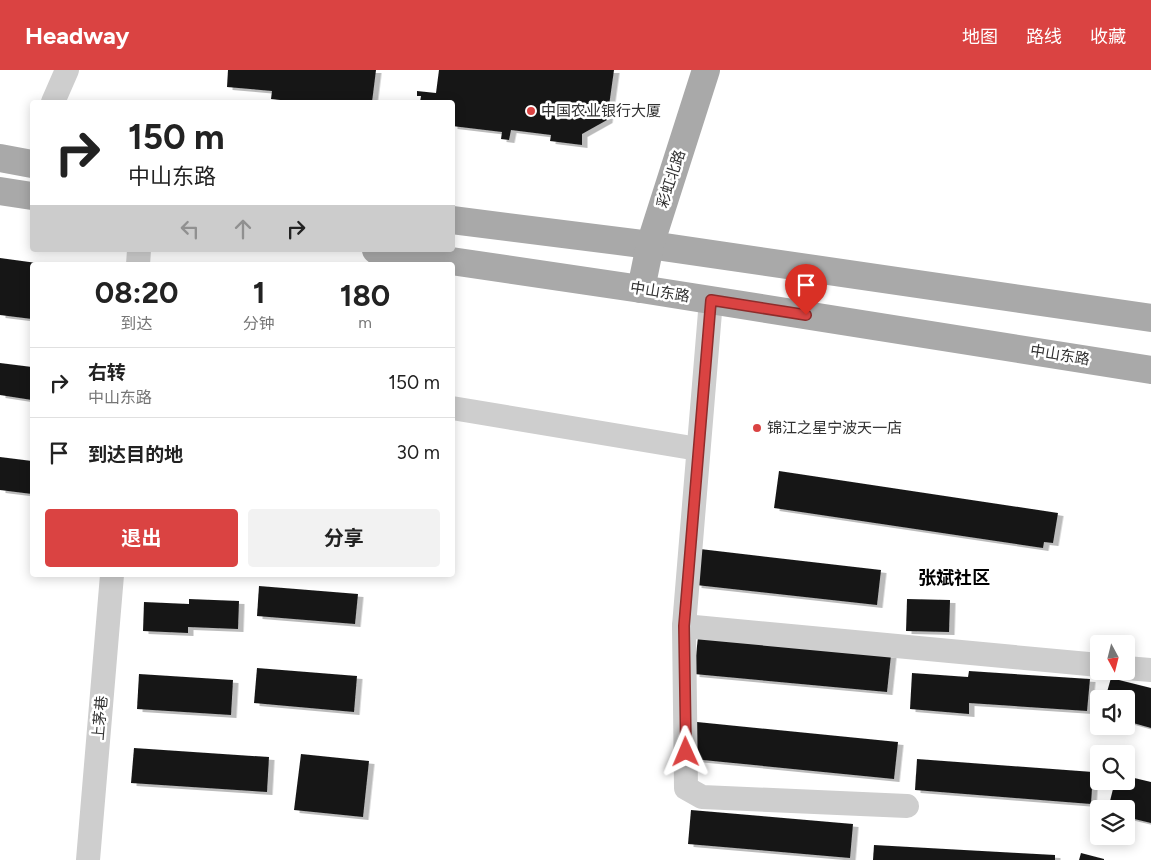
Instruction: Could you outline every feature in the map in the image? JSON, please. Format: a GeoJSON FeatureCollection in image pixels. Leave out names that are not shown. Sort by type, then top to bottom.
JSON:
{"type":"FeatureCollection","features":[{"type":"Feature","properties":{"kind":"main road","name":"彩虹北路"},"geometry":{"type":"LineString","coordinates":[[641,289],[650,245],[706,70]]}},
{"type":"Feature","properties":{"kind":"main road"},"geometry":{"type":"LineString","coordinates":[[0,158],[30,159]]}},
{"type":"Feature","properties":{"kind":"main road"},"geometry":{"type":"LineString","coordinates":[[0,191],[30,196]]}},
{"type":"Feature","properties":{"kind":"main road"},"geometry":{"type":"LineString","coordinates":[[455,220],[650,245],[1151,318]]}},
{"type":"Feature","properties":{"kind":"main road","name":"中山东路"},"geometry":{"type":"LineString","coordinates":[[390,252],[641,289],[1151,370]]}},
{"type":"Feature","properties":{"kind":"street"},"geometry":{"type":"LineString","coordinates":[[54,100],[66,70]]}},
{"type":"Feature","properties":{"kind":"street"},"geometry":{"type":"LineString","coordinates":[[711,300],[684,626],[686,788],[702,797],[907,806]]}},
{"type":"Feature","properties":{"kind":"street"},"geometry":{"type":"LineString","coordinates":[[455,408],[698,449]]}},
{"type":"Feature","properties":{"kind":"street","name":"上茅巷"},"geometry":{"type":"LineString","coordinates":[[88,860],[112,577]]}},
{"type":"Feature","properties":{"kind":"street"},"geometry":{"type":"LineString","coordinates":[[684,626],[1090,664]]}},
{"type":"Feature","properties":{"kind":"street"},"geometry":{"type":"LineString","coordinates":[[1135,669],[1151,670]]}},
{"type":"Feature","properties":{"kind":"building"},"geometry":{"type":"Polygon","coordinates":[[[228,70],[376,70],[372,100],[280,100],[271,99],[272,91],[227,87],[228,70]]]}},
{"type":"Feature","properties":{"kind":"building","name":"中国农业银行大厦"},"geometry":{"type":"Polygon","coordinates":[[[439,70],[614,70],[607,120],[582,134],[582,145],[550,141],[551,135],[511,130],[509,140],[501,139],[502,132],[455,126],[455,100],[420,100],[421,96],[417,96],[417,91],[436,93],[439,70]]]}},
{"type":"Feature","properties":{"kind":"building"},"geometry":{"type":"Polygon","coordinates":[[[0,258],[30,262],[30,319],[0,315],[0,258]]]}},
{"type":"Feature","properties":{"kind":"building"},"geometry":{"type":"Polygon","coordinates":[[[0,363],[30,367],[30,400],[0,395],[0,363]]]}},
{"type":"Feature","properties":{"kind":"building"},"geometry":{"type":"Polygon","coordinates":[[[0,457],[30,461],[30,494],[0,490],[0,457]]]}},
{"type":"Feature","properties":{"kind":"building"},"geometry":{"type":"Polygon","coordinates":[[[779,471],[1058,513],[1053,543],[1044,542],[1043,548],[774,508],[779,471]]]}},
{"type":"Feature","properties":{"kind":"building"},"geometry":{"type":"Polygon","coordinates":[[[700,549],[881,570],[877,605],[696,585],[700,549]]]}},
{"type":"Feature","properties":{"kind":"building"},"geometry":{"type":"Polygon","coordinates":[[[259,586],[358,594],[355,624],[257,616],[259,586]]]}},
{"type":"Feature","properties":{"kind":"building"},"geometry":{"type":"Polygon","coordinates":[[[189,599],[239,601],[238,629],[188,627],[188,633],[143,631],[144,602],[189,604],[189,599]]]}},
{"type":"Feature","properties":{"kind":"building"},"geometry":{"type":"Polygon","coordinates":[[[907,599],[950,600],[949,632],[906,631],[907,599]]]}},
{"type":"Feature","properties":{"kind":"building"},"geometry":{"type":"Polygon","coordinates":[[[698,637],[891,655],[887,692],[694,674],[698,637]]]}},
{"type":"Feature","properties":{"kind":"building"},"geometry":{"type":"Polygon","coordinates":[[[257,668],[357,676],[354,712],[254,703],[257,668]]]}},
{"type":"Feature","properties":{"kind":"building"},"geometry":{"type":"Polygon","coordinates":[[[969,671],[1090,679],[1087,711],[969,703],[969,714],[910,709],[912,673],[968,677],[969,671]]]}},
{"type":"Feature","properties":{"kind":"building"},"geometry":{"type":"Polygon","coordinates":[[[139,674],[233,680],[231,715],[137,709],[139,674]]]}},
{"type":"Feature","properties":{"kind":"building"},"geometry":{"type":"Polygon","coordinates":[[[1110,680],[1119,680],[1151,688],[1151,728],[1135,724],[1135,690],[1108,690],[1110,680]]]}},
{"type":"Feature","properties":{"kind":"building"},"geometry":{"type":"Polygon","coordinates":[[[697,722],[898,742],[894,779],[693,759],[697,722]]]}},
{"type":"Feature","properties":{"kind":"building"},"geometry":{"type":"Polygon","coordinates":[[[134,748],[269,757],[267,792],[131,783],[134,748]]]}},
{"type":"Feature","properties":{"kind":"building"},"geometry":{"type":"Polygon","coordinates":[[[301,754],[369,761],[363,817],[294,810],[301,754]]]}},
{"type":"Feature","properties":{"kind":"building"},"geometry":{"type":"Polygon","coordinates":[[[917,759],[1090,772],[1090,790],[1092,790],[1090,804],[915,790],[917,759]]]}},
{"type":"Feature","properties":{"kind":"building"},"geometry":{"type":"Polygon","coordinates":[[[1135,778],[1151,782],[1151,823],[1135,819],[1135,800],[1110,800],[1113,790],[1135,790],[1135,778]]]}},
{"type":"Feature","properties":{"kind":"building"},"geometry":{"type":"Polygon","coordinates":[[[691,810],[853,824],[850,858],[688,844],[691,810]]]}},
{"type":"Feature","properties":{"kind":"building"},"geometry":{"type":"Polygon","coordinates":[[[874,845],[1055,855],[1055,860],[873,860],[874,845]]]}},
{"type":"Feature","properties":{"kind":"building"},"geometry":{"type":"Polygon","coordinates":[[[1081,853],[1104,859],[1104,860],[1079,860],[1081,853]]]}},
{"type":"Feature","properties":{"kind":"place","name":"中国农业银行大厦"},"geometry":{"type":"Point","coordinates":[531,111]}},
{"type":"Feature","properties":{"kind":"place","name":"锦江之星宁波天一店"},"geometry":{"type":"Point","coordinates":[757,428]}},
{"type":"Feature","properties":{"kind":"district","name":"张斌社区"},"geometry":{"type":"Point","coordinates":[954,578]}},
{"type":"Feature","properties":{"kind":"route"},"geometry":{"type":"LineString","coordinates":[[686,752],[684,626],[711,300],[806,315]]}}]}
